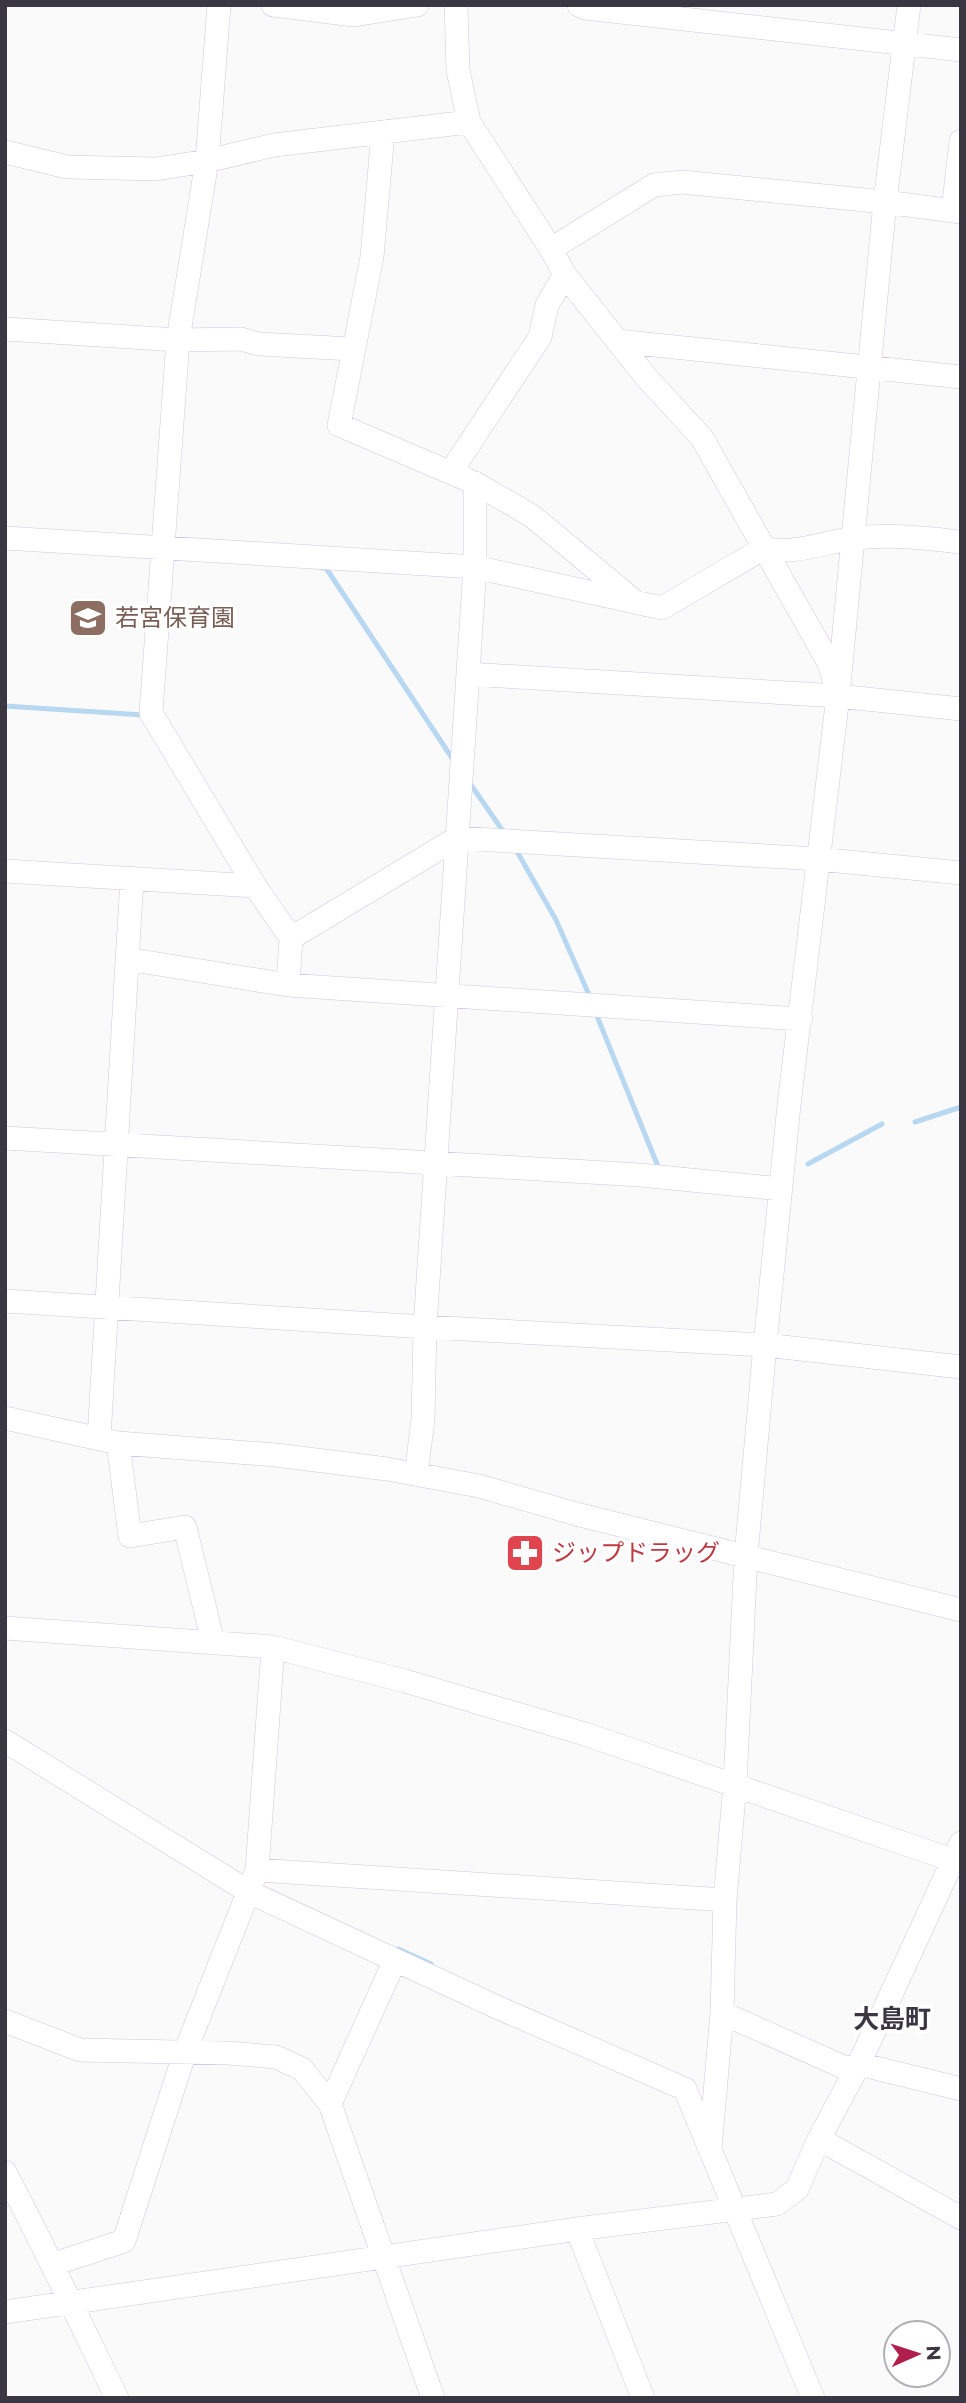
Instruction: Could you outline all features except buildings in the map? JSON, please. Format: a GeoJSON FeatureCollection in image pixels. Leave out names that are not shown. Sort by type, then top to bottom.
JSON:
{"type":"FeatureCollection","features":[{"type":"Feature","properties":{"kind":"street"},"geometry":{"type":"LineString","coordinates":[[219,5],[207,162],[178,340],[151,713],[255,886],[290,938],[288,985]]}},
{"type":"Feature","properties":{"kind":"street"},"geometry":{"type":"LineString","coordinates":[[273,5],[354,15],[417,5]]}},
{"type":"Feature","properties":{"kind":"street"},"geometry":{"type":"LineString","coordinates":[[456,5],[458,70],[469,122],[565,275],[646,377],[702,438],[829,663],[838,696]]}},
{"type":"Feature","properties":{"kind":"street"},"geometry":{"type":"LineString","coordinates":[[579,5],[585,8],[961,50]]}},
{"type":"Feature","properties":{"kind":"street"},"geometry":{"type":"LineString","coordinates":[[710,2149],[722,2013],[725,1900],[735,1784],[746,1556],[765,1345],[838,696],[885,202],[909,5]]}},
{"type":"Feature","properties":{"kind":"street"},"geometry":{"type":"LineString","coordinates":[[5,152],[67,167],[156,170],[207,162],[274,145],[469,122]]}},
{"type":"Feature","properties":{"kind":"street"},"geometry":{"type":"LineString","coordinates":[[383,133],[372,257],[339,425],[466,479],[532,516],[636,603]]}},
{"type":"Feature","properties":{"kind":"street"},"geometry":{"type":"LineString","coordinates":[[551,249],[654,185],[682,182],[885,202],[957,212],[961,141]]}},
{"type":"Feature","properties":{"kind":"street"},"geometry":{"type":"LineString","coordinates":[[416,1474],[423,1420],[425,1327],[475,567],[466,479],[458,461],[540,337],[547,305],[565,275]]}},
{"type":"Feature","properties":{"kind":"street"},"geometry":{"type":"LineString","coordinates":[[5,328],[178,340],[241,339],[259,344],[352,349]]}},
{"type":"Feature","properties":{"kind":"street"},"geometry":{"type":"LineString","coordinates":[[617,341],[961,377]]}},
{"type":"Feature","properties":{"kind":"street"},"geometry":{"type":"LineString","coordinates":[[5,538],[475,567],[662,608],[764,548],[776,551],[852,538],[895,535],[961,542]]}},
{"type":"Feature","properties":{"kind":"street"},"geometry":{"type":"LineString","coordinates":[[468,674],[838,696],[961,709]]}},
{"type":"Feature","properties":{"kind":"street"},"geometry":{"type":"LineString","coordinates":[[290,938],[457,838],[818,859],[961,873]]}},
{"type":"Feature","properties":{"kind":"street"},"geometry":{"type":"LineString","coordinates":[[5,871],[255,886]]}},
{"type":"Feature","properties":{"kind":"street"},"geometry":{"type":"LineString","coordinates":[[132,878],[106,1305],[108,1441],[130,1536],[185,1527],[213,1642]]}},
{"type":"Feature","properties":{"kind":"street"},"geometry":{"type":"LineString","coordinates":[[127,959],[288,985],[801,1019]]}},
{"type":"Feature","properties":{"kind":"street"},"geometry":{"type":"LineString","coordinates":[[5,1138],[640,1175],[781,1189]]}},
{"type":"Feature","properties":{"kind":"street"},"geometry":{"type":"LineString","coordinates":[[5,1301],[765,1345],[961,1367]]}},
{"type":"Feature","properties":{"kind":"street"},"geometry":{"type":"LineString","coordinates":[[5,1418],[108,1441],[276,1455],[416,1474],[479,1486],[576,1514],[961,1609]]}},
{"type":"Feature","properties":{"kind":"street"},"geometry":{"type":"LineString","coordinates":[[5,1628],[274,1647],[405,1681],[585,1734],[958,1856],[797,2189],[777,2204],[577,2229],[5,2312]]}},
{"type":"Feature","properties":{"kind":"street"},"geometry":{"type":"LineString","coordinates":[[54,2264],[124,2241],[185,2052],[257,1870],[274,1647]]}},
{"type":"Feature","properties":{"kind":"street"},"geometry":{"type":"LineString","coordinates":[[5,1741],[249,1892],[499,2008],[685,2089],[813,2398]]}},
{"type":"Feature","properties":{"kind":"street"},"geometry":{"type":"LineString","coordinates":[[257,1870],[725,1900]]}},
{"type":"Feature","properties":{"kind":"street"},"geometry":{"type":"LineString","coordinates":[[330,2104],[395,1959]]}},
{"type":"Feature","properties":{"kind":"street"},"geometry":{"type":"LineString","coordinates":[[722,2013],[848,2069],[859,2064],[961,2089]]}},
{"type":"Feature","properties":{"kind":"street"},"geometry":{"type":"LineString","coordinates":[[5,2021],[80,2050],[276,2057],[302,2069],[330,2104],[432,2397]]}},
{"type":"Feature","properties":{"kind":"street"},"geometry":{"type":"LineString","coordinates":[[819,2139],[961,2218]]}},
{"type":"Feature","properties":{"kind":"street"},"geometry":{"type":"LineString","coordinates":[[5,2172],[54,2264],[70,2303],[117,2398]]}},
{"type":"Feature","properties":{"kind":"street"},"geometry":{"type":"LineString","coordinates":[[577,2229],[643,2398]]}},
{"type":"Feature","properties":{"kind":"waterway"},"geometry":{"type":"LineString","coordinates":[[322,568],[326,568],[454,761]]}},
{"type":"Feature","properties":{"kind":"waterway"},"geometry":{"type":"LineString","coordinates":[[5,706],[143,715],[143,712]]}},
{"type":"Feature","properties":{"kind":"waterway"},"geometry":{"type":"LineString","coordinates":[[469,782],[505,834]]}},
{"type":"Feature","properties":{"kind":"waterway"},"geometry":{"type":"LineString","coordinates":[[515,848],[556,920],[590,997]]}},
{"type":"Feature","properties":{"kind":"waterway"},"geometry":{"type":"LineString","coordinates":[[597,1016],[659,1169]]}},
{"type":"Feature","properties":{"kind":"waterway"},"geometry":{"type":"LineString","coordinates":[[915,1122],[961,1107]]}},
{"type":"Feature","properties":{"kind":"waterway"},"geometry":{"type":"LineString","coordinates":[[808,1164],[882,1124]]}},
{"type":"Feature","properties":{"kind":"waterway"},"geometry":{"type":"LineString","coordinates":[[398,1949],[431,1964]]}},
{"type":"Feature","properties":{"kind":"place","name":"若宮保育園"},"geometry":{"type":"Point","coordinates":[88,618]}},
{"type":"Feature","properties":{"kind":"place","name":"ジップドラッグ"},"geometry":{"type":"Point","coordinates":[525,1553]}},
{"type":"Feature","properties":{"kind":"district","name":"大島町"},"geometry":{"type":"Point","coordinates":[892,2019]}}]}
